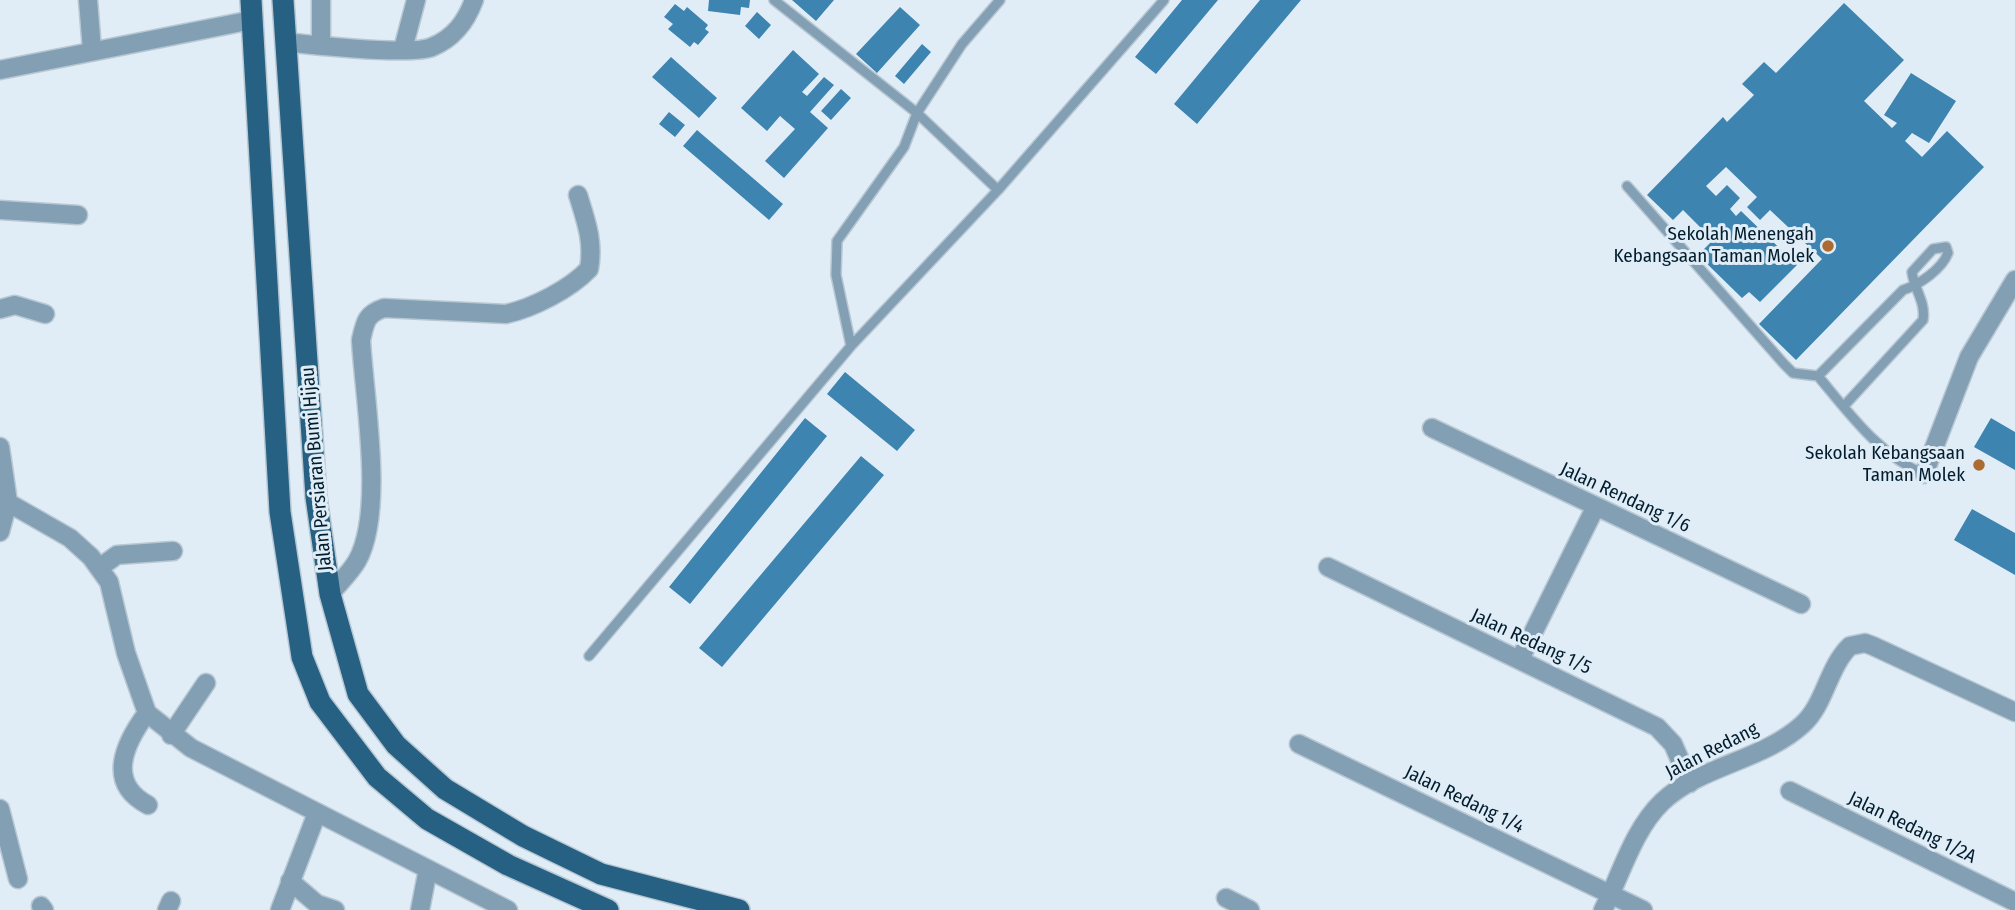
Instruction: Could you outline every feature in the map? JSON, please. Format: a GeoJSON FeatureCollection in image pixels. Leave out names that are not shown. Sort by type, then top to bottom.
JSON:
{"type":"FeatureCollection","features":[{"type":"Feature","properties":{"kind":"main road","name":"Jalan Persiaran Bumi Hijau"},"geometry":{"type":"LineString","coordinates":[[283,0],[316,497],[330,594],[358,694],[396,745],[444,789],[523,836],[601,874],[739,910]]}},
{"type":"Feature","properties":{"kind":"main road","name":"Jalan Persiaran Bumi Hijau"},"geometry":{"type":"LineString","coordinates":[[252,10],[280,512],[302,657],[320,702],[377,777],[427,819],[508,865],[608,910]]}},
{"type":"Feature","properties":{"kind":"street"},"geometry":{"type":"LineString","coordinates":[[88,0],[92,50]]}},
{"type":"Feature","properties":{"kind":"street"},"geometry":{"type":"LineString","coordinates":[[321,0],[321,46]]}},
{"type":"Feature","properties":{"kind":"street"},"geometry":{"type":"LineString","coordinates":[[403,49],[416,0]]}},
{"type":"Feature","properties":{"kind":"street"},"geometry":{"type":"LineString","coordinates":[[285,41],[321,46],[430,48],[454,35],[474,0]]}},
{"type":"Feature","properties":{"kind":"street"},"geometry":{"type":"LineString","coordinates":[[0,70],[252,10]]}},
{"type":"Feature","properties":{"kind":"street"},"geometry":{"type":"LineString","coordinates":[[330,594],[357,561],[368,529],[372,488],[361,340],[365,320],[372,312],[384,309],[506,314],[522,310],[565,289],[590,269],[591,235],[578,195]]}},
{"type":"Feature","properties":{"kind":"street"},"geometry":{"type":"LineString","coordinates":[[0,210],[78,215]]}},
{"type":"Feature","properties":{"kind":"street"},"geometry":{"type":"LineString","coordinates":[[1924,474],[1969,357],[2015,280]]}},
{"type":"Feature","properties":{"kind":"street"},"geometry":{"type":"LineString","coordinates":[[0,309],[15,305],[45,313]]}},
{"type":"Feature","properties":{"kind":"street","name":"Jalan Rendang 1/6"},"geometry":{"type":"LineString","coordinates":[[1432,428],[1801,604]]}},
{"type":"Feature","properties":{"kind":"street"},"geometry":{"type":"LineString","coordinates":[[0,447],[4,500],[0,532]]}},
{"type":"Feature","properties":{"kind":"street"},"geometry":{"type":"LineString","coordinates":[[4,500],[70,538],[109,582],[126,653],[147,713],[171,734],[317,813],[508,910]]}},
{"type":"Feature","properties":{"kind":"street"},"geometry":{"type":"LineString","coordinates":[[1520,659],[1595,508]]}},
{"type":"Feature","properties":{"kind":"street"},"geometry":{"type":"LineString","coordinates":[[99,568],[117,555],[173,551]]}},
{"type":"Feature","properties":{"kind":"street","name":"Jalan Redang 1/5"},"geometry":{"type":"LineString","coordinates":[[1328,567],[1657,727],[1672,744],[1690,783]]}},
{"type":"Feature","properties":{"kind":"street","name":"Jalan Redang"},"geometry":{"type":"LineString","coordinates":[[1607,902],[1647,821],[1663,801],[1690,783],[1741,761],[1803,724],[1813,713],[1846,650],[1857,644],[1873,646],[2015,712]]}},
{"type":"Feature","properties":{"kind":"street"},"geometry":{"type":"LineString","coordinates":[[171,734],[206,683]]}},
{"type":"Feature","properties":{"kind":"street"},"geometry":{"type":"LineString","coordinates":[[147,713],[130,739],[122,761],[125,787],[136,799],[148,805]]}},
{"type":"Feature","properties":{"kind":"street","name":"Jalan Redang 1/4"},"geometry":{"type":"LineString","coordinates":[[1299,744],[1607,902],[1643,910]]}},
{"type":"Feature","properties":{"kind":"street","name":"Jalan Redang 1/2A"},"geometry":{"type":"LineString","coordinates":[[1790,791],[2015,902]]}},
{"type":"Feature","properties":{"kind":"street"},"geometry":{"type":"LineString","coordinates":[[0,809],[18,879]]}},
{"type":"Feature","properties":{"kind":"street"},"geometry":{"type":"LineString","coordinates":[[280,910],[317,813]]}},
{"type":"Feature","properties":{"kind":"street"},"geometry":{"type":"LineString","coordinates":[[420,910],[428,869]]}},
{"type":"Feature","properties":{"kind":"street"},"geometry":{"type":"LineString","coordinates":[[290,881],[317,904],[335,910]]}},
{"type":"Feature","properties":{"kind":"street"},"geometry":{"type":"LineString","coordinates":[[1226,898],[1250,910]]}},
{"type":"Feature","properties":{"kind":"lane"},"geometry":{"type":"LineString","coordinates":[[774,0],[917,113],[998,190]]}},
{"type":"Feature","properties":{"kind":"lane"},"geometry":{"type":"LineString","coordinates":[[851,346],[836,275],[837,242],[904,147],[917,113],[962,44],[1000,0]]}},
{"type":"Feature","properties":{"kind":"lane"},"geometry":{"type":"LineString","coordinates":[[589,656],[851,346],[998,190],[1164,0]]}},
{"type":"Feature","properties":{"kind":"lane"},"geometry":{"type":"LineString","coordinates":[[1627,186],[1793,373],[1818,376],[1889,454],[1924,474]]}},
{"type":"Feature","properties":{"kind":"lane"},"geometry":{"type":"LineString","coordinates":[[1818,376],[1903,290],[1915,286],[1944,261],[1948,253],[1946,247],[1937,246],[1916,264],[1912,272],[1915,286],[1924,311],[1923,320],[1844,406]]}},
{"type":"Feature","properties":{"kind":"building"},"geometry":{"type":"Polygon","coordinates":[[[709,0],[750,0],[749,8],[741,7],[740,15],[708,11],[709,0]]]}},
{"type":"Feature","properties":{"kind":"building"},"geometry":{"type":"Polygon","coordinates":[[[792,0],[834,0],[816,21],[792,0]]]}},
{"type":"Feature","properties":{"kind":"building"},"geometry":{"type":"Polygon","coordinates":[[[1182,0],[1218,0],[1156,74],[1135,57],[1182,0]]]}},
{"type":"Feature","properties":{"kind":"building"},"geometry":{"type":"Polygon","coordinates":[[[1260,0],[1301,0],[1197,124],[1174,104],[1260,0]]]}},
{"type":"Feature","properties":{"kind":"building"},"geometry":{"type":"Polygon","coordinates":[[[1844,3],[1904,60],[1864,101],[1892,128],[1897,123],[1884,115],[1911,73],[1956,101],[1929,143],[1912,133],[1905,141],[1922,157],[1947,131],[1984,167],[1796,360],[1759,324],[1822,259],[1770,210],[1760,220],[1747,207],[1757,197],[1726,167],[1706,186],[1716,196],[1727,185],[1740,198],[1730,209],[1736,216],[1741,211],[1797,265],[1760,302],[1749,292],[1742,298],[1698,255],[1713,240],[1683,210],[1673,220],[1647,195],[1723,117],[1727,122],[1754,95],[1742,84],[1764,62],[1776,73],[1844,3]]]}},
{"type":"Feature","properties":{"kind":"building"},"geometry":{"type":"Polygon","coordinates":[[[675,4],[684,11],[687,7],[708,25],[705,29],[709,32],[698,45],[694,42],[690,47],[668,29],[673,24],[664,17],[675,4]]]}},
{"type":"Feature","properties":{"kind":"building"},"geometry":{"type":"Polygon","coordinates":[[[900,7],[920,25],[877,73],[856,54],[900,7]]]}},
{"type":"Feature","properties":{"kind":"building"},"geometry":{"type":"Polygon","coordinates":[[[757,12],[771,25],[759,39],[745,26],[757,12]]]}},
{"type":"Feature","properties":{"kind":"building"},"geometry":{"type":"Polygon","coordinates":[[[922,44],[931,52],[904,84],[895,76],[922,44]]]}},
{"type":"Feature","properties":{"kind":"building"},"geometry":{"type":"Polygon","coordinates":[[[793,50],[819,74],[802,92],[807,96],[824,77],[834,85],[810,112],[828,128],[784,178],[765,161],[795,129],[780,116],[767,131],[741,108],[793,50]]]}},
{"type":"Feature","properties":{"kind":"building"},"geometry":{"type":"Polygon","coordinates":[[[671,57],[717,98],[699,118],[652,77],[671,57]]]}},
{"type":"Feature","properties":{"kind":"building"},"geometry":{"type":"Polygon","coordinates":[[[841,89],[851,98],[831,120],[821,111],[841,89]]]}},
{"type":"Feature","properties":{"kind":"building"},"geometry":{"type":"Polygon","coordinates":[[[669,112],[685,125],[675,137],[659,124],[669,112]]]}},
{"type":"Feature","properties":{"kind":"building"},"geometry":{"type":"Polygon","coordinates":[[[697,130],[783,204],[769,220],[683,146],[697,130]]]}},
{"type":"Feature","properties":{"kind":"building"},"geometry":{"type":"Polygon","coordinates":[[[845,372],[915,430],[897,451],[827,394],[845,372]]]}},
{"type":"Feature","properties":{"kind":"building"},"geometry":{"type":"Polygon","coordinates":[[[805,418],[827,436],[690,604],[669,587],[805,418]]]}},
{"type":"Feature","properties":{"kind":"building"},"geometry":{"type":"Polygon","coordinates":[[[1991,418],[2015,432],[2015,470],[1974,447],[1991,418]]]}},
{"type":"Feature","properties":{"kind":"building"},"geometry":{"type":"Polygon","coordinates":[[[861,456],[884,475],[722,667],[699,648],[861,456]]]}},
{"type":"Feature","properties":{"kind":"building"},"geometry":{"type":"Polygon","coordinates":[[[1972,509],[2015,533],[2015,575],[1954,540],[1972,509]]]}},
{"type":"Feature","properties":{"kind":"place","name":"Sekolah Menengah Kebangsaan Taman Molek"},"geometry":{"type":"Point","coordinates":[1828,246]}},
{"type":"Feature","properties":{"kind":"place","name":"Sekolah Kebangsaan Taman Molek"},"geometry":{"type":"Point","coordinates":[1979,465]}}]}
